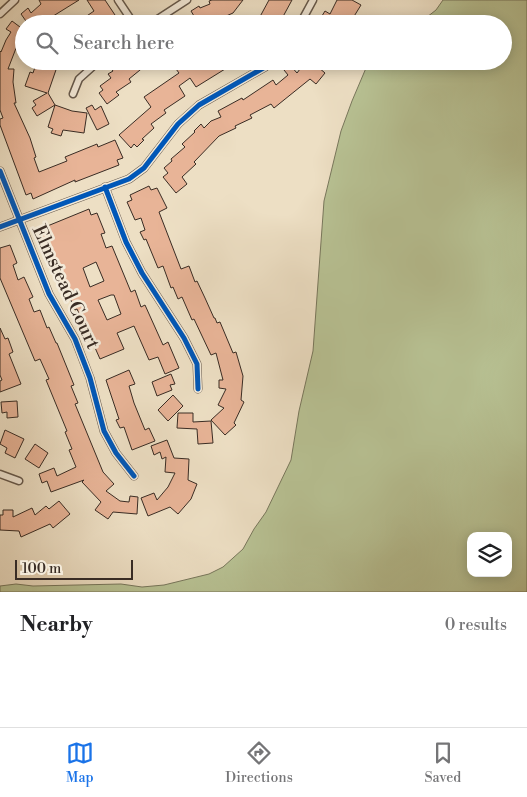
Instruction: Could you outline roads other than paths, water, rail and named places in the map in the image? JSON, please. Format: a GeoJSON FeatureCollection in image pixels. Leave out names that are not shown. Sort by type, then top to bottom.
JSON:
{"type":"FeatureCollection","features":[{"type":"Feature","properties":{"kind":"street"},"geometry":{"type":"LineString","coordinates":[[0,14],[15,0]]}},
{"type":"Feature","properties":{"kind":"street"},"geometry":{"type":"LineString","coordinates":[[118,0],[128,15]]}},
{"type":"Feature","properties":{"kind":"street"},"geometry":{"type":"LineString","coordinates":[[164,15],[187,0]]}},
{"type":"Feature","properties":{"kind":"street"},"geometry":{"type":"LineString","coordinates":[[305,15],[313,0]]}},
{"type":"Feature","properties":{"kind":"street"},"geometry":{"type":"LineString","coordinates":[[73,94],[79,78],[88,70]]}},
{"type":"Feature","properties":{"kind":"street"},"geometry":{"type":"LineString","coordinates":[[0,227],[129,179],[144,168],[178,124],[199,105],[260,70]]}},
{"type":"Feature","properties":{"kind":"street","name":"Elmstead Court"},"geometry":{"type":"LineString","coordinates":[[0,171],[49,294],[75,338],[90,378],[104,431],[116,454],[134,476]]}},
{"type":"Feature","properties":{"kind":"street"},"geometry":{"type":"LineString","coordinates":[[105,188],[126,242],[142,273],[184,338],[197,364],[198,389]]}},
{"type":"Feature","properties":{"kind":"street"},"geometry":{"type":"LineString","coordinates":[[0,474],[19,481]]}}]}
